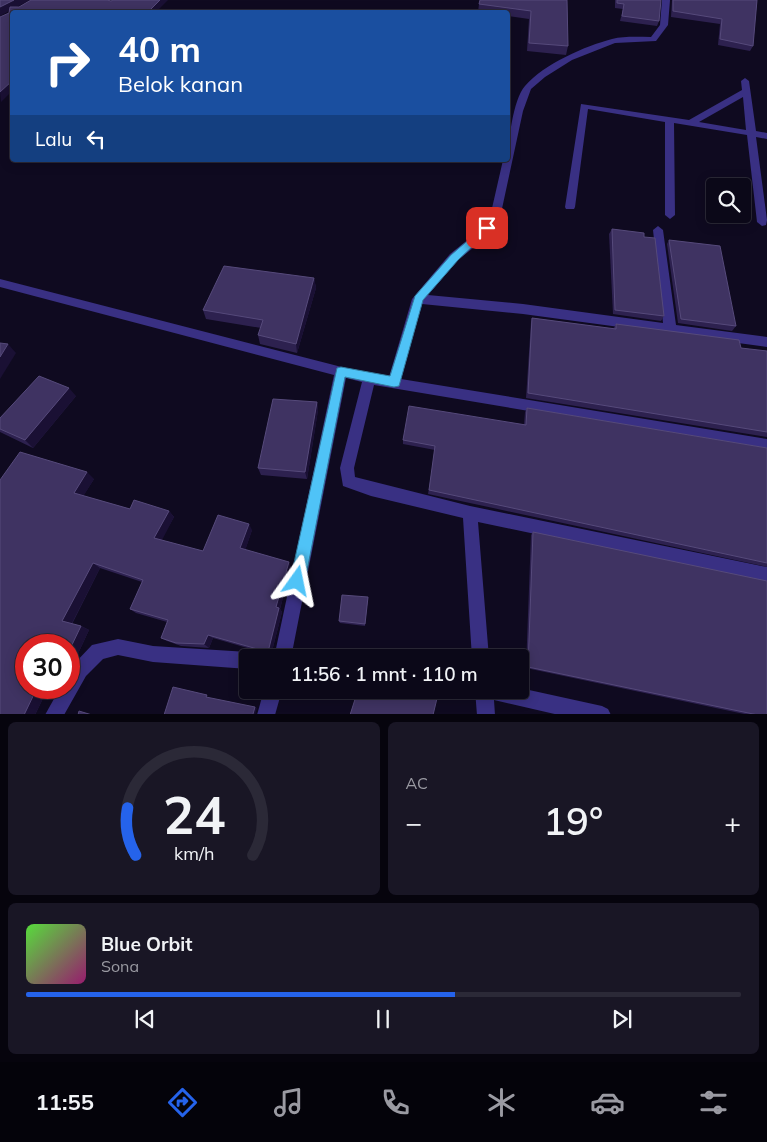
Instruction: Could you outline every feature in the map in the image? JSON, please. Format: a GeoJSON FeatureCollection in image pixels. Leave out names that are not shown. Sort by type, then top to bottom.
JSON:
{"type":"FeatureCollection","features":[{"type":"Feature","properties":{"kind":"street"},"geometry":{"type":"LineString","coordinates":[[510,151],[519,111],[527,88],[542,74],[569,58],[614,41],[654,39],[664,25],[666,0]]}},
{"type":"Feature","properties":{"kind":"street"},"geometry":{"type":"LineString","coordinates":[[745,81],[762,222]]}},
{"type":"Feature","properties":{"kind":"street"},"geometry":{"type":"LineString","coordinates":[[690,123],[746,91]]}},
{"type":"Feature","properties":{"kind":"street"},"geometry":{"type":"LineString","coordinates":[[570,207],[584,106],[767,136]]}},
{"type":"Feature","properties":{"kind":"street"},"geometry":{"type":"LineString","coordinates":[[669,120],[670,215]]}},
{"type":"Feature","properties":{"kind":"street"},"geometry":{"type":"LineString","coordinates":[[394,382],[418,299],[454,257],[478,237],[495,218],[508,162]]}},
{"type":"Feature","properties":{"kind":"street"},"geometry":{"type":"LineString","coordinates":[[658,230],[670,329]]}},
{"type":"Feature","properties":{"kind":"street"},"geometry":{"type":"LineString","coordinates":[[0,283],[370,379],[767,445]]}},
{"type":"Feature","properties":{"kind":"street"},"geometry":{"type":"LineString","coordinates":[[418,299],[522,309],[767,342]]}},
{"type":"Feature","properties":{"kind":"street"},"geometry":{"type":"LineString","coordinates":[[284,649],[341,372]]}},
{"type":"Feature","properties":{"kind":"street"},"geometry":{"type":"LineString","coordinates":[[370,379],[347,468],[348,481],[371,489],[470,513],[767,576]]}},
{"type":"Feature","properties":{"kind":"street"},"geometry":{"type":"LineString","coordinates":[[470,513],[480,649]]}},
{"type":"Feature","properties":{"kind":"street"},"geometry":{"type":"LineString","coordinates":[[54,714],[80,670],[98,651],[118,648],[153,654],[239,660]]}},
{"type":"Feature","properties":{"kind":"street"},"geometry":{"type":"LineString","coordinates":[[266,714],[270,699]]}},
{"type":"Feature","properties":{"kind":"street"},"geometry":{"type":"LineString","coordinates":[[485,699],[486,714]]}},
{"type":"Feature","properties":{"kind":"street"},"geometry":{"type":"LineString","coordinates":[[529,699],[602,714]]}},
{"type":"Feature","properties":{"kind":"building"},"geometry":{"type":"Polygon","coordinates":[[[0,0],[14,0],[0,7],[0,0]]]}},
{"type":"Feature","properties":{"kind":"building"},"geometry":{"type":"Polygon","coordinates":[[[31,0],[160,0],[150,10],[10,10],[10,83],[0,92],[0,17],[9,13],[10,7],[19,7],[31,0]]]}},
{"type":"Feature","properties":{"kind":"building"},"geometry":{"type":"Polygon","coordinates":[[[480,0],[567,0],[568,46],[529,43],[531,11],[479,4],[480,0]]]}},
{"type":"Feature","properties":{"kind":"building"},"geometry":{"type":"Polygon","coordinates":[[[617,0],[661,0],[659,21],[622,16],[624,4],[617,3],[617,0]]]}},
{"type":"Feature","properties":{"kind":"building"},"geometry":{"type":"Polygon","coordinates":[[[673,0],[757,0],[753,46],[720,39],[722,19],[673,11],[673,0]]]}},
{"type":"Feature","properties":{"kind":"building"},"geometry":{"type":"Polygon","coordinates":[[[612,229],[644,233],[644,237],[655,238],[664,316],[615,310],[612,229]]]}},
{"type":"Feature","properties":{"kind":"building"},"geometry":{"type":"Polygon","coordinates":[[[669,240],[720,246],[736,326],[681,319],[669,240]]]}},
{"type":"Feature","properties":{"kind":"building"},"geometry":{"type":"Polygon","coordinates":[[[224,266],[314,278],[296,344],[258,335],[263,320],[203,310],[224,266]]]}},
{"type":"Feature","properties":{"kind":"building"},"geometry":{"type":"Polygon","coordinates":[[[532,318],[616,329],[616,324],[739,340],[741,348],[767,351],[767,432],[528,393],[532,318]]]}},
{"type":"Feature","properties":{"kind":"building"},"geometry":{"type":"Polygon","coordinates":[[[0,343],[8,344],[0,357],[0,343]]]}},
{"type":"Feature","properties":{"kind":"building"},"geometry":{"type":"Polygon","coordinates":[[[39,376],[69,388],[25,440],[0,429],[0,418],[39,376]]]}},
{"type":"Feature","properties":{"kind":"building"},"geometry":{"type":"Polygon","coordinates":[[[273,399],[317,402],[305,472],[258,468],[273,399]]]}},
{"type":"Feature","properties":{"kind":"building"},"geometry":{"type":"Polygon","coordinates":[[[409,406],[526,425],[527,408],[767,448],[767,563],[429,490],[435,446],[403,440],[409,406]]]}},
{"type":"Feature","properties":{"kind":"building"},"geometry":{"type":"Polygon","coordinates":[[[20,452],[87,472],[74,493],[130,509],[134,500],[169,511],[154,538],[203,551],[218,515],[249,524],[240,548],[289,562],[276,607],[279,608],[269,649],[257,649],[208,635],[204,644],[176,643],[161,638],[168,620],[130,609],[143,580],[93,563],[62,621],[81,626],[77,634],[15,634],[15,699],[32,699],[24,714],[0,714],[0,480],[20,452]]]}},
{"type":"Feature","properties":{"kind":"building"},"geometry":{"type":"Polygon","coordinates":[[[533,532],[767,581],[767,714],[753,714],[529,667],[533,532]]]}},
{"type":"Feature","properties":{"kind":"building"},"geometry":{"type":"Polygon","coordinates":[[[342,595],[368,597],[365,624],[339,621],[342,595]]]}},
{"type":"Feature","properties":{"kind":"building"},"geometry":{"type":"Polygon","coordinates":[[[173,687],[207,695],[206,697],[255,707],[253,714],[164,714],[173,687]]]}},
{"type":"Feature","properties":{"kind":"building"},"geometry":{"type":"Polygon","coordinates":[[[355,699],[437,699],[433,714],[350,714],[355,699]]]}},
{"type":"Feature","properties":{"kind":"building"},"geometry":{"type":"Polygon","coordinates":[[[79,711],[89,714],[78,714],[79,711]]]}},
{"type":"Feature","properties":{"kind":"route"},"geometry":{"type":"LineString","coordinates":[[297,581],[341,372],[370,379],[394,382],[418,299],[454,257],[487,228]]}}]}
